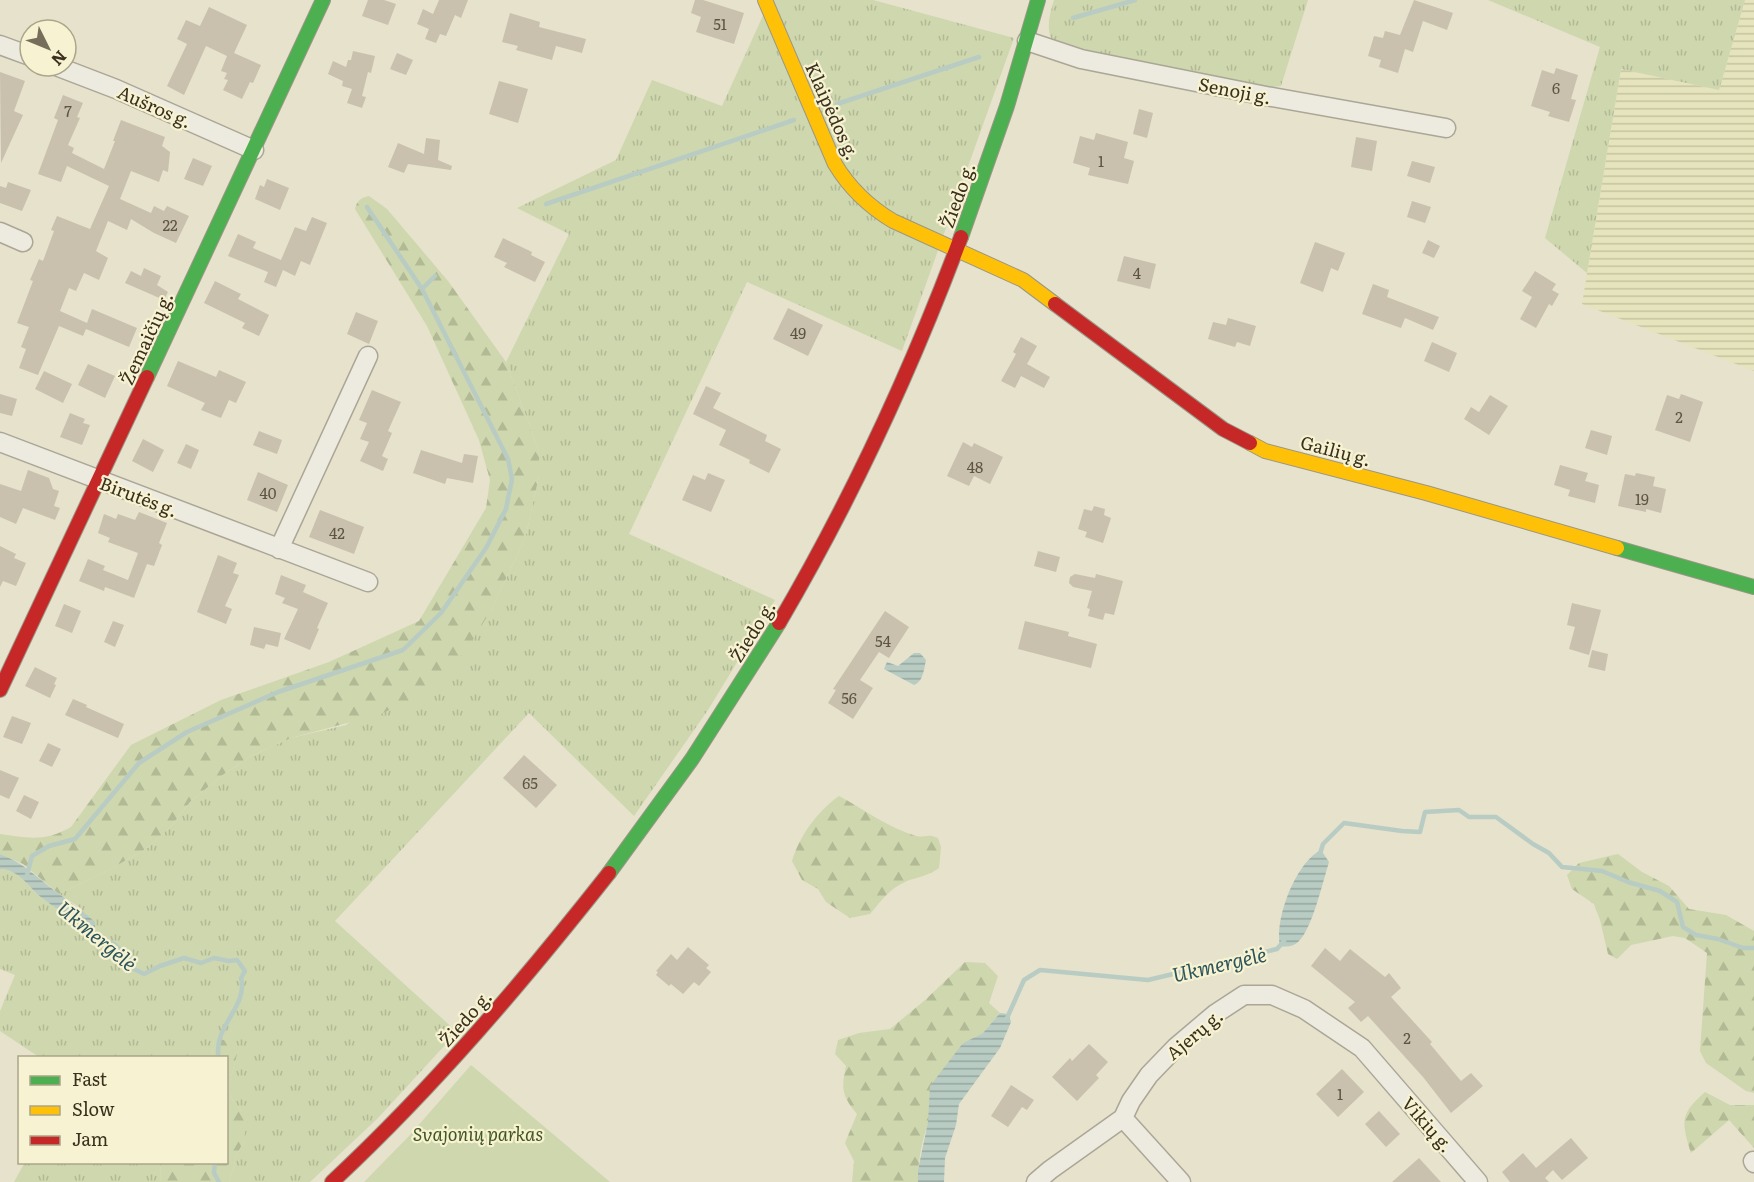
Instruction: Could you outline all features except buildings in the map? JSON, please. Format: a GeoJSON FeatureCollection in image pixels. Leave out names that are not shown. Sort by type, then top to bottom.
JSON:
{"type":"FeatureCollection","features":[{"type":"Feature","properties":{"kind":"street","name":"Žemaičių g."},"geometry":{"type":"LineString","coordinates":[[0,690],[323,0]]}},
{"type":"Feature","properties":{"kind":"street","name":"Klaipėdos g."},"geometry":{"type":"LineString","coordinates":[[765,0],[820,132],[845,181],[875,210],[893,221],[957,249]]}},
{"type":"Feature","properties":{"kind":"street","name":"Žiedo g."},"geometry":{"type":"LineString","coordinates":[[332,1182],[391,1125],[515,988],[616,866],[674,785],[779,624],[857,478],[893,403],[957,249],[998,134],[1038,0]]}},
{"type":"Feature","properties":{"kind":"street","name":"Senoji g."},"geometry":{"type":"LineString","coordinates":[[1027,41],[1093,62],[1446,128]]}},
{"type":"Feature","properties":{"kind":"street"},"geometry":{"type":"LineString","coordinates":[[0,45],[18,52]]}},
{"type":"Feature","properties":{"kind":"street","name":"Aušros g."},"geometry":{"type":"LineString","coordinates":[[78,74],[254,150]]}},
{"type":"Feature","properties":{"kind":"street"},"geometry":{"type":"LineString","coordinates":[[0,232],[23,242]]}},
{"type":"Feature","properties":{"kind":"street","name":"Gailių g."},"geometry":{"type":"LineString","coordinates":[[957,249],[1023,280],[1223,429],[1265,451],[1426,493],[1754,587]]}},
{"type":"Feature","properties":{"kind":"street"},"geometry":{"type":"LineString","coordinates":[[279,549],[368,356]]}},
{"type":"Feature","properties":{"kind":"street","name":"Birutės g."},"geometry":{"type":"LineString","coordinates":[[0,442],[368,582]]}},
{"type":"Feature","properties":{"kind":"street","name":"Ajerų g."},"geometry":{"type":"LineString","coordinates":[[1036,1182],[1123,1118],[1131,1101],[1149,1075],[1176,1047],[1215,1014],[1244,995],[1272,995],[1304,1009],[1362,1048],[1377,1065]]}},
{"type":"Feature","properties":{"kind":"street","name":"Vikių g."},"geometry":{"type":"LineString","coordinates":[[1377,1065],[1478,1182]]}},
{"type":"Feature","properties":{"kind":"street"},"geometry":{"type":"LineString","coordinates":[[1123,1118],[1181,1182]]}},
{"type":"Feature","properties":{"kind":"green space"},"geometry":{"type":"Polygon","coordinates":[[[770,0],[873,0],[1014,38],[902,351],[747,282],[629,534],[775,600],[708,710],[634,816],[529,713],[335,921],[457,1032],[378,1118],[310,1182],[229,1182],[237,1154],[244,1141],[241,1110],[233,1101],[228,1089],[238,1051],[214,1038],[212,1056],[38,1056],[0,1031],[0,1011],[15,975],[0,969],[0,869],[13,872],[42,898],[86,928],[82,909],[59,894],[109,870],[149,847],[172,825],[190,802],[221,776],[251,756],[291,738],[346,725],[491,610],[525,539],[539,476],[539,451],[506,362],[569,234],[517,208],[616,160],[652,80],[722,106],[770,0]]]}},
{"type":"Feature","properties":{"kind":"green space"},"geometry":{"type":"Polygon","coordinates":[[[1054,0],[1308,0],[1281,86],[1256,89],[1083,53],[1053,42],[1049,26],[1054,0]]]}},
{"type":"Feature","properties":{"kind":"green space"},"geometry":{"type":"Polygon","coordinates":[[[1488,0],[1745,0],[1719,90],[1621,69],[1587,273],[1545,238],[1600,47],[1488,0]]]}},
{"type":"Feature","properties":{"kind":"green space"},"geometry":{"type":"Polygon","coordinates":[[[1745,0],[1754,0],[1754,371],[1582,304],[1621,69],[1719,90],[1745,0]]]}},
{"type":"Feature","properties":{"kind":"green space"},"geometry":{"type":"Polygon","coordinates":[[[369,196],[387,209],[448,281],[506,362],[539,451],[539,476],[525,539],[491,610],[466,651],[414,698],[381,714],[291,738],[251,756],[221,776],[190,802],[172,825],[149,847],[109,870],[59,894],[23,864],[0,854],[0,834],[36,838],[62,832],[71,827],[131,745],[221,700],[329,662],[419,621],[486,508],[490,480],[479,440],[427,326],[355,209],[359,200],[369,196]]]}},
{"type":"Feature","properties":{"kind":"green space"},"geometry":{"type":"Polygon","coordinates":[[[839,796],[906,833],[938,838],[941,847],[939,868],[896,887],[870,914],[850,918],[826,902],[818,889],[802,880],[792,861],[810,825],[839,796]]]}},
{"type":"Feature","properties":{"kind":"green space"},"geometry":{"type":"Polygon","coordinates":[[[1618,854],[1642,872],[1669,886],[1689,909],[1726,915],[1754,931],[1754,1093],[1746,1091],[1706,1063],[1700,1051],[1707,953],[1685,938],[1673,936],[1631,945],[1617,959],[1608,954],[1594,904],[1572,889],[1567,875],[1579,863],[1618,854]]]}},
{"type":"Feature","properties":{"kind":"green space"},"geometry":{"type":"Polygon","coordinates":[[[965,962],[985,963],[998,976],[989,1003],[1000,1013],[983,1033],[963,1043],[927,1128],[919,1164],[918,1182],[852,1182],[854,1161],[845,1143],[857,1114],[844,1092],[843,1081],[846,1066],[835,1054],[838,1040],[859,1033],[890,1029],[965,962]]]}},
{"type":"Feature","properties":{"kind":"green space"},"geometry":{"type":"Polygon","coordinates":[[[214,1037],[233,1043],[238,1051],[228,1089],[228,1056],[212,1056],[214,1037]]]}},
{"type":"Feature","properties":{"kind":"green space","name":"Svajonių parkas"},"geometry":{"type":"Polygon","coordinates":[[[471,1065],[610,1182],[364,1182],[410,1135],[471,1065]]]}},
{"type":"Feature","properties":{"kind":"green space"},"geometry":{"type":"Polygon","coordinates":[[[228,1089],[233,1101],[241,1110],[246,1125],[244,1141],[237,1154],[229,1182],[161,1182],[160,1164],[228,1164],[228,1089]]]}},
{"type":"Feature","properties":{"kind":"green space"},"geometry":{"type":"Polygon","coordinates":[[[1705,1092],[1730,1105],[1754,1105],[1754,1148],[1729,1120],[1691,1153],[1685,1133],[1685,1119],[1691,1106],[1705,1092]]]}},
{"type":"Feature","properties":{"kind":"green space"},"geometry":{"type":"Polygon","coordinates":[[[24,1164],[160,1164],[161,1182],[14,1182],[24,1164]]]}},
{"type":"Feature","properties":{"kind":"shaded area"},"geometry":{"type":"Polygon","coordinates":[[[914,653],[920,653],[926,660],[923,675],[914,685],[884,669],[887,662],[898,666],[914,653]]]}},
{"type":"Feature","properties":{"kind":"shaded area"},"geometry":{"type":"Polygon","coordinates":[[[1321,850],[1329,862],[1308,927],[1296,944],[1280,946],[1280,921],[1289,892],[1303,866],[1321,850]]]}},
{"type":"Feature","properties":{"kind":"shaded area"},"geometry":{"type":"Polygon","coordinates":[[[0,854],[24,867],[86,914],[95,922],[95,930],[86,928],[53,906],[13,872],[0,869],[0,854]]]}},
{"type":"Feature","properties":{"kind":"shaded area"},"geometry":{"type":"Polygon","coordinates":[[[1000,1013],[1009,1014],[1011,1022],[1000,1048],[959,1104],[956,1125],[945,1158],[944,1182],[918,1182],[918,1170],[928,1122],[930,1086],[963,1043],[983,1033],[1000,1013]]]}},
{"type":"Feature","properties":{"kind":"waterway"},"geometry":{"type":"LineString","coordinates":[[1073,18],[1135,0]]}},
{"type":"Feature","properties":{"kind":"waterway"},"geometry":{"type":"LineString","coordinates":[[837,104],[979,57]]}},
{"type":"Feature","properties":{"kind":"waterway"},"geometry":{"type":"LineString","coordinates":[[546,204],[794,120]]}},
{"type":"Feature","properties":{"kind":"waterway"},"geometry":{"type":"LineString","coordinates":[[27,875],[32,856],[49,846],[75,839],[139,763],[187,732],[278,692],[403,650],[441,613],[486,548],[506,509],[512,479],[508,459],[422,289],[367,207]]}},
{"type":"Feature","properties":{"kind":"waterway"},"geometry":{"type":"LineString","coordinates":[[422,289],[435,276]]}},
{"type":"Feature","properties":{"kind":"waterway","name":"Ukmergėlė"},"geometry":{"type":"LineString","coordinates":[[1320,854],[1323,844],[1344,823],[1420,832],[1425,812],[1459,810],[1469,817],[1496,817],[1549,853],[1562,867],[1602,871],[1628,882],[1660,891],[1677,902],[1683,927],[1696,935],[1718,939],[1743,948],[1754,948]]}},
{"type":"Feature","properties":{"kind":"waterway","name":"Ukmergėlė"},"geometry":{"type":"LineString","coordinates":[[91,927],[99,938],[114,944],[125,954],[134,969],[144,974],[184,958],[201,963],[214,958],[237,960],[245,971],[241,978],[241,994],[220,1038],[218,1056]]}},
{"type":"Feature","properties":{"kind":"waterway","name":"Ukmergėlė"},"geometry":{"type":"LineString","coordinates":[[1007,1018],[1024,980],[1040,970],[1148,980],[1277,949],[1284,941]]}},
{"type":"Feature","properties":{"kind":"waterway","name":"Ukmergėlė"},"geometry":{"type":"LineString","coordinates":[[215,1164],[214,1173],[219,1182]]}},
{"type":"Feature","properties":{"kind":"traffic: fast"},"geometry":{"type":"LineString","coordinates":[[147,377],[323,0]]}},
{"type":"Feature","properties":{"kind":"traffic: fast"},"geometry":{"type":"LineString","coordinates":[[961,237],[1007,106],[1038,0]]}},
{"type":"Feature","properties":{"kind":"traffic: fast"},"geometry":{"type":"LineString","coordinates":[[1617,548],[1754,587]]}},
{"type":"Feature","properties":{"kind":"traffic: fast"},"geometry":{"type":"LineString","coordinates":[[609,873],[692,759],[779,623]]}},
{"type":"Feature","properties":{"kind":"traffic: slow"},"geometry":{"type":"LineString","coordinates":[[765,0],[835,164],[853,189],[893,221],[1023,280],[1055,304]]}},
{"type":"Feature","properties":{"kind":"traffic: slow"},"geometry":{"type":"LineString","coordinates":[[1250,443],[1265,451],[1426,493],[1617,548]]}},
{"type":"Feature","properties":{"kind":"traffic: jam"},"geometry":{"type":"LineString","coordinates":[[779,623],[831,530],[878,434],[922,337],[961,237]]}},
{"type":"Feature","properties":{"kind":"traffic: jam"},"geometry":{"type":"LineString","coordinates":[[1055,304],[1223,429],[1250,443]]}},
{"type":"Feature","properties":{"kind":"traffic: jam"},"geometry":{"type":"LineString","coordinates":[[0,690],[147,377]]}},
{"type":"Feature","properties":{"kind":"traffic: jam"},"geometry":{"type":"LineString","coordinates":[[332,1182],[406,1109],[476,1033],[609,873]]}}]}
